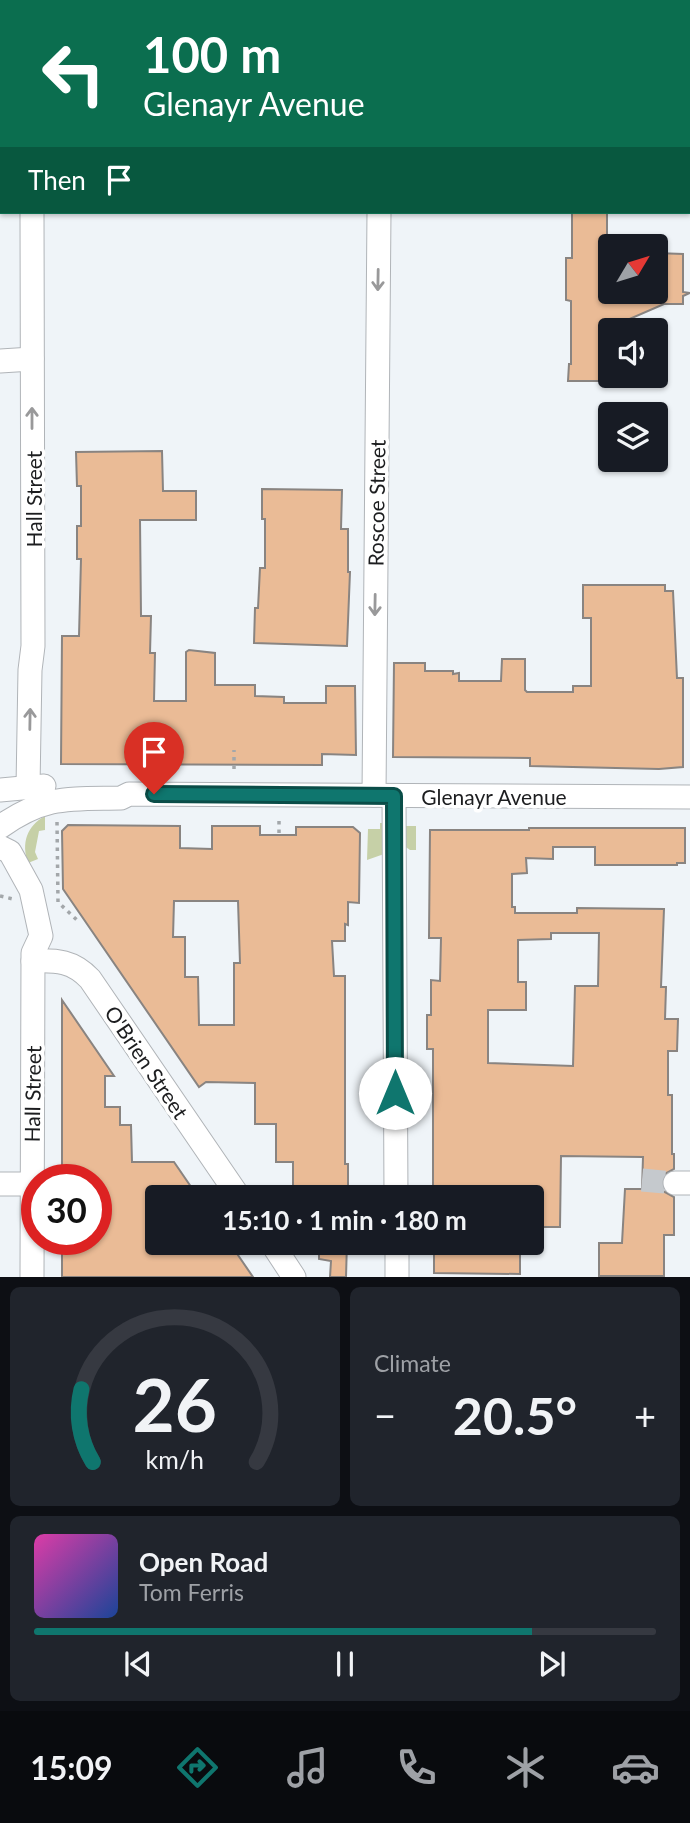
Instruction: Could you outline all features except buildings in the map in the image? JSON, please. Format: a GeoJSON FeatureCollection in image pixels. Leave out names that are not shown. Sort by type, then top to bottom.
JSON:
{"type":"FeatureCollection","features":[{"type":"Feature","properties":{"kind":"street","name":"Hall Street"},"geometry":{"type":"LineString","coordinates":[[28,787],[30,670],[33,646],[32,214]]}},
{"type":"Feature","properties":{"kind":"street","name":"Roscoe Street"},"geometry":{"type":"LineString","coordinates":[[379,214],[384,795],[396,1185]]}},
{"type":"Feature","properties":{"kind":"street"},"geometry":{"type":"LineString","coordinates":[[0,360],[32,359]]}},
{"type":"Feature","properties":{"kind":"street","name":"Glenayr Avenue"},"geometry":{"type":"LineString","coordinates":[[0,790],[56,785],[121,788],[129,794]]}},
{"type":"Feature","properties":{"kind":"street","name":"Glenayr Avenue"},"geometry":{"type":"LineString","coordinates":[[0,827],[21,813],[56,799],[121,798],[129,794],[690,797]]}},
{"type":"Feature","properties":{"kind":"street"},"geometry":{"type":"LineString","coordinates":[[0,847],[10,852],[31,890],[41,936],[33,957]]}},
{"type":"Feature","properties":{"kind":"street"},"geometry":{"type":"LineString","coordinates":[[0,862],[16,898],[33,957]]}},
{"type":"Feature","properties":{"kind":"street","name":"Hall Street"},"geometry":{"type":"LineString","coordinates":[[31,1164],[33,957]]}},
{"type":"Feature","properties":{"kind":"street","name":"O'Brien Street"},"geometry":{"type":"LineString","coordinates":[[33,957],[72,964],[90,979],[231,1185]]}},
{"type":"Feature","properties":{"kind":"street"},"geometry":{"type":"LineString","coordinates":[[0,1184],[21,1184]]}},
{"type":"Feature","properties":{"kind":"street","name":"Hall Street"},"geometry":{"type":"LineString","coordinates":[[32,1255],[32,1277]]}},
{"type":"Feature","properties":{"kind":"street"},"geometry":{"type":"LineString","coordinates":[[280,1255],[294,1277]]}},
{"type":"Feature","properties":{"kind":"street"},"geometry":{"type":"LineString","coordinates":[[397,1255],[397,1277]]}},
{"type":"Feature","properties":{"kind":"path"},"geometry":{"type":"LineString","coordinates":[[234,750],[234,769]]}},
{"type":"Feature","properties":{"kind":"path"},"geometry":{"type":"LineString","coordinates":[[56,813],[58,902],[80,923]]}},
{"type":"Feature","properties":{"kind":"path"},"geometry":{"type":"LineString","coordinates":[[279,821],[279,835]]}},
{"type":"Feature","properties":{"kind":"green space"},"geometry":{"type":"Polygon","coordinates":[[[45,816],[45,830],[39,831],[35,852],[38,859],[28,863],[25,849],[27,836],[34,825],[45,816]]]}},
{"type":"Feature","properties":{"kind":"green space"},"geometry":{"type":"Polygon","coordinates":[[[380,823],[388,823],[384,854],[367,860],[368,829],[380,829],[380,823]]]}},
{"type":"Feature","properties":{"kind":"green space"},"geometry":{"type":"Polygon","coordinates":[[[400,826],[416,826],[416,850],[410,850],[403,845],[400,826]]]}},
{"type":"Feature","properties":{"kind":"tunnel"},"geometry":{"type":"LineString","coordinates":[[642,1180],[675,1183]]}},
{"type":"Feature","properties":{"kind":"route"},"geometry":{"type":"LineString","coordinates":[[154,794],[394,796],[395,1093]]}}]}
